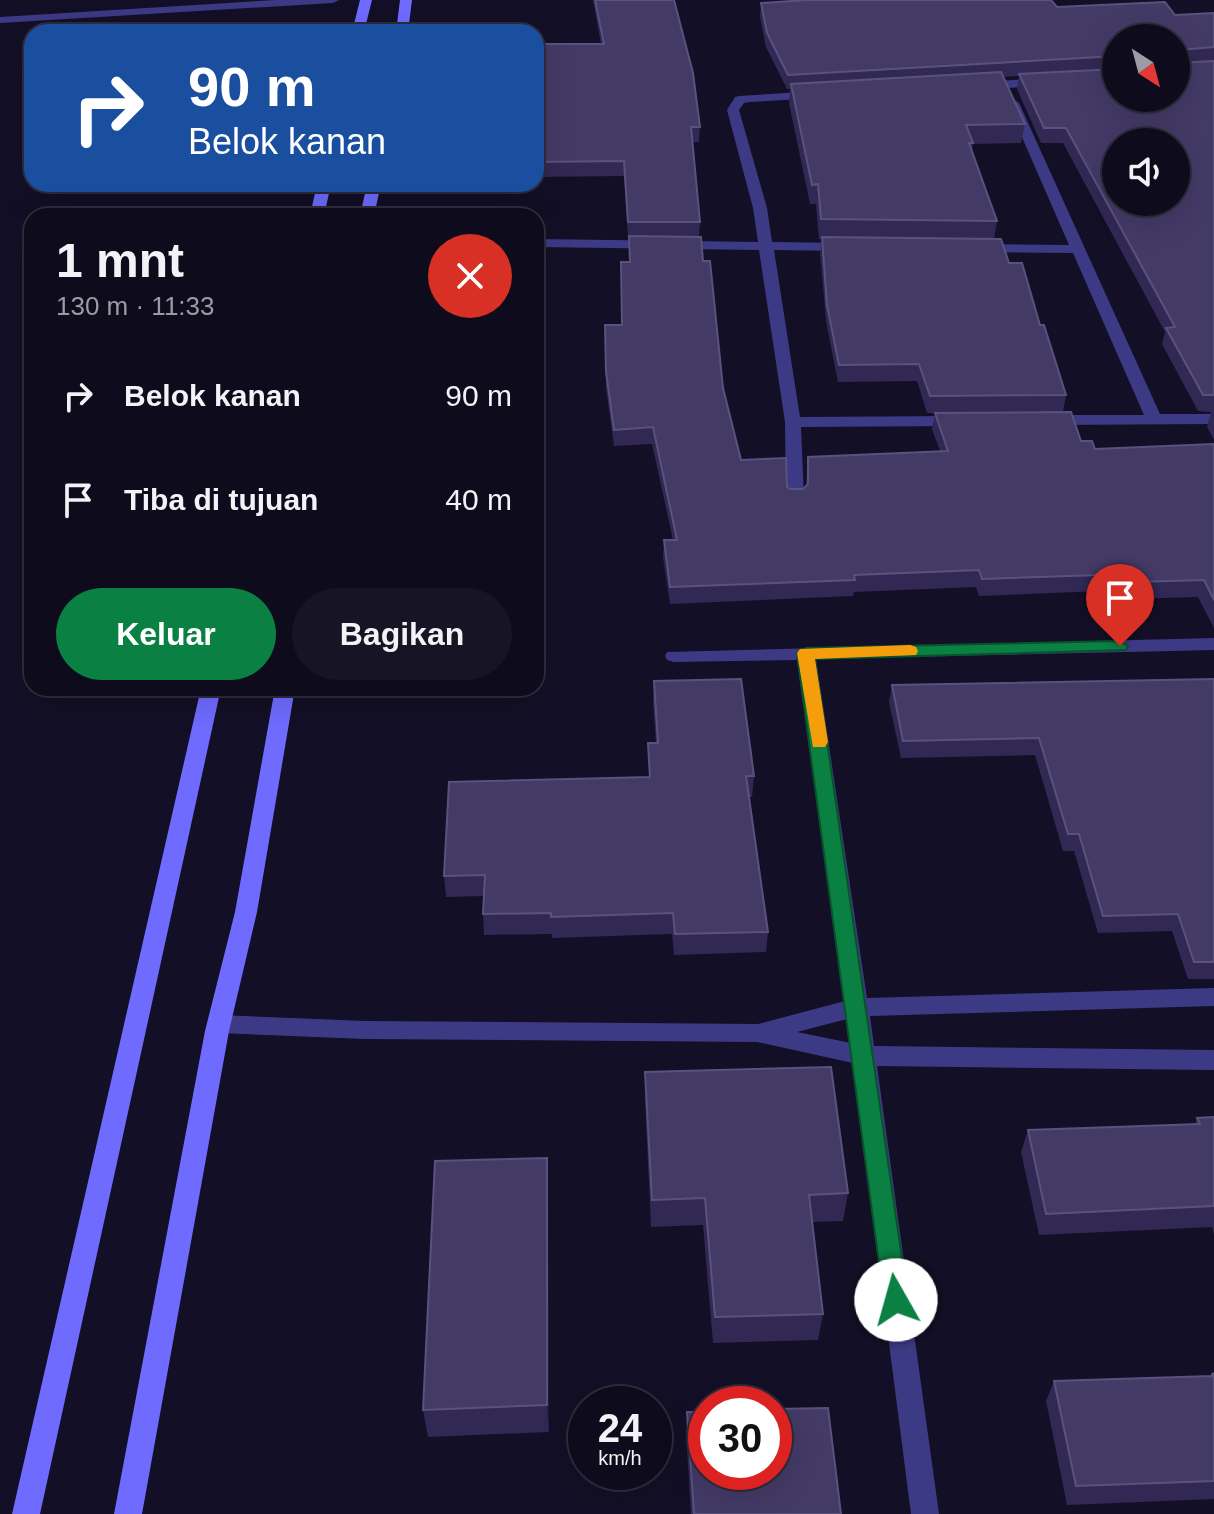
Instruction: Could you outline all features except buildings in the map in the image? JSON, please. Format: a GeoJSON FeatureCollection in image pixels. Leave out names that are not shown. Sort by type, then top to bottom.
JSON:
{"type":"FeatureCollection","features":[{"type":"Feature","properties":{"kind":"street"},"geometry":{"type":"LineString","coordinates":[[0,20],[333,0]]}},
{"type":"Feature","properties":{"kind":"street"},"geometry":{"type":"LineString","coordinates":[[360,24],[366,0]]}},
{"type":"Feature","properties":{"kind":"street"},"geometry":{"type":"LineString","coordinates":[[403,24],[406,0]]}},
{"type":"Feature","properties":{"kind":"street"},"geometry":{"type":"LineString","coordinates":[[960,87],[1053,81]]}},
{"type":"Feature","properties":{"kind":"street"},"geometry":{"type":"LineString","coordinates":[[1005,85],[1154,419]]}},
{"type":"Feature","properties":{"kind":"street"},"geometry":{"type":"LineString","coordinates":[[795,499],[793,422],[760,208],[733,110],[735,104],[749,98],[825,94]]}},
{"type":"Feature","properties":{"kind":"street"},"geometry":{"type":"LineString","coordinates":[[544,243],[866,247]]}},
{"type":"Feature","properties":{"kind":"street"},"geometry":{"type":"LineString","coordinates":[[956,248],[1078,249]]}},
{"type":"Feature","properties":{"kind":"street"},"geometry":{"type":"LineString","coordinates":[[1028,420],[1214,419]]}},
{"type":"Feature","properties":{"kind":"street"},"geometry":{"type":"LineString","coordinates":[[793,422],[981,421]]}},
{"type":"Feature","properties":{"kind":"street"},"geometry":{"type":"LineString","coordinates":[[674,656],[1214,644]]}},
{"type":"Feature","properties":{"kind":"street"},"geometry":{"type":"LineString","coordinates":[[806,653],[925,1514]]}},
{"type":"Feature","properties":{"kind":"street"},"geometry":{"type":"LineString","coordinates":[[26,1514],[209,696]]}},
{"type":"Feature","properties":{"kind":"street"},"geometry":{"type":"LineString","coordinates":[[128,1514],[219,1024],[246,912],[284,696]]}},
{"type":"Feature","properties":{"kind":"street"},"geometry":{"type":"LineString","coordinates":[[757,1033],[857,1007],[1214,997]]}},
{"type":"Feature","properties":{"kind":"street"},"geometry":{"type":"LineString","coordinates":[[219,1024],[365,1030],[757,1033],[864,1056],[1214,1060]]}},
{"type":"Feature","properties":{"kind":"slow traffic"},"geometry":{"type":"LineString","coordinates":[[819,742],[806,653],[910,651]]}},
{"type":"Feature","properties":{"kind":"route"},"geometry":{"type":"LineString","coordinates":[[896,1300],[806,653],[1120,646]]}}]}
